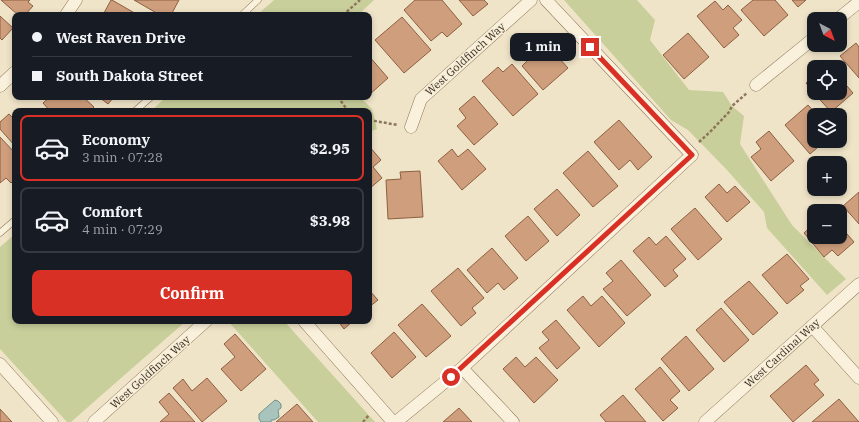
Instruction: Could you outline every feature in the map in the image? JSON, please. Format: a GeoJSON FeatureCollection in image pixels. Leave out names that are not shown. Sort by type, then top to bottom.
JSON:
{"type":"FeatureCollection","features":[{"type":"Feature","properties":{"kind":"street"},"geometry":{"type":"LineString","coordinates":[[68,12],[76,0]]}},
{"type":"Feature","properties":{"kind":"street","name":"West Goldfinch Way"},"geometry":{"type":"LineString","coordinates":[[411,127],[421,98],[531,0]]}},
{"type":"Feature","properties":{"kind":"street"},"geometry":{"type":"LineString","coordinates":[[307,324],[395,422],[462,368],[692,155],[546,0]]}},
{"type":"Feature","properties":{"kind":"street"},"geometry":{"type":"LineString","coordinates":[[847,12],[859,2]]}},
{"type":"Feature","properties":{"kind":"street"},"geometry":{"type":"LineString","coordinates":[[756,85],[807,44]]}},
{"type":"Feature","properties":{"kind":"street"},"geometry":{"type":"LineString","coordinates":[[0,86],[12,75]]}},
{"type":"Feature","properties":{"kind":"street","name":"West Cardinal Way"},"geometry":{"type":"LineString","coordinates":[[705,422],[859,284]]}},
{"type":"Feature","properties":{"kind":"street","name":"West Goldfinch Way"},"geometry":{"type":"LineString","coordinates":[[94,422],[203,324]]}},
{"type":"Feature","properties":{"kind":"street"},"geometry":{"type":"LineString","coordinates":[[812,326],[859,378]]}},
{"type":"Feature","properties":{"kind":"street"},"geometry":{"type":"LineString","coordinates":[[0,364],[52,422]]}},
{"type":"Feature","properties":{"kind":"street"},"geometry":{"type":"LineString","coordinates":[[462,368],[512,422]]}},
{"type":"Feature","properties":{"kind":"lane"},"geometry":{"type":"LineString","coordinates":[[245,12],[258,0]]}},
{"type":"Feature","properties":{"kind":"lane"},"geometry":{"type":"LineString","coordinates":[[138,108],[148,100]]}},
{"type":"Feature","properties":{"kind":"lane"},"geometry":{"type":"LineString","coordinates":[[0,233],[12,223]]}},
{"type":"Feature","properties":{"kind":"path"},"geometry":{"type":"LineString","coordinates":[[346,12],[360,0]]}},
{"type":"Feature","properties":{"kind":"path"},"geometry":{"type":"LineString","coordinates":[[692,155],[699,142],[729,112],[732,106],[756,85]]}},
{"type":"Feature","properties":{"kind":"path"},"geometry":{"type":"LineString","coordinates":[[372,120],[411,127]]}},
{"type":"Feature","properties":{"kind":"green space"},"geometry":{"type":"Polygon","coordinates":[[[274,0],[374,0],[361,12],[260,12],[274,0]]]}},
{"type":"Feature","properties":{"kind":"green space"},"geometry":{"type":"Polygon","coordinates":[[[564,0],[637,0],[655,20],[650,40],[689,90],[723,92],[732,106],[744,116],[740,144],[792,225],[807,240],[807,244],[811,244],[846,279],[827,295],[767,228],[764,212],[727,170],[688,130],[671,120],[564,0]]]}},
{"type":"Feature","properties":{"kind":"green space"},"geometry":{"type":"Polygon","coordinates":[[[163,100],[363,100],[371,108],[154,108],[163,100]]]}},
{"type":"Feature","properties":{"kind":"green space"},"geometry":{"type":"Polygon","coordinates":[[[372,109],[377,129],[372,131],[372,109]]]}},
{"type":"Feature","properties":{"kind":"green space"},"geometry":{"type":"Polygon","coordinates":[[[12,237],[12,324],[183,324],[71,422],[67,422],[0,349],[0,247],[12,237]]]}},
{"type":"Feature","properties":{"kind":"green space"},"geometry":{"type":"Polygon","coordinates":[[[231,324],[287,324],[375,422],[318,422],[231,324]]]}},
{"type":"Feature","properties":{"kind":"water"},"geometry":{"type":"Polygon","coordinates":[[[275,400],[281,404],[281,408],[278,410],[279,417],[271,420],[271,422],[261,422],[259,419],[259,414],[275,400]]]}},
{"type":"Feature","properties":{"kind":"building"},"geometry":{"type":"Polygon","coordinates":[[[1,0],[30,0],[28,2],[33,6],[28,12],[15,12],[1,0]]]}},
{"type":"Feature","properties":{"kind":"building"},"geometry":{"type":"Polygon","coordinates":[[[112,0],[133,12],[105,12],[112,0]]]}},
{"type":"Feature","properties":{"kind":"building"},"geometry":{"type":"Polygon","coordinates":[[[134,0],[179,0],[173,12],[155,12],[134,0]]]}},
{"type":"Feature","properties":{"kind":"building"},"geometry":{"type":"Polygon","coordinates":[[[415,0],[442,0],[462,24],[447,37],[442,32],[431,41],[404,10],[415,0]]]}},
{"type":"Feature","properties":{"kind":"building"},"geometry":{"type":"Polygon","coordinates":[[[459,0],[484,0],[488,4],[473,16],[459,0]]]}},
{"type":"Feature","properties":{"kind":"building"},"geometry":{"type":"Polygon","coordinates":[[[753,0],[775,0],[788,15],[764,36],[741,10],[753,0]]]}},
{"type":"Feature","properties":{"kind":"building"},"geometry":{"type":"Polygon","coordinates":[[[792,0],[806,0],[798,7],[792,0]]]}},
{"type":"Feature","properties":{"kind":"building"},"geometry":{"type":"Polygon","coordinates":[[[715,1],[723,10],[728,5],[742,20],[733,28],[739,35],[724,48],[697,16],[715,1]]]}},
{"type":"Feature","properties":{"kind":"building"},"geometry":{"type":"Polygon","coordinates":[[[0,16],[12,27],[12,29],[2,40],[0,38],[0,16]]]}},
{"type":"Feature","properties":{"kind":"building"},"geometry":{"type":"Polygon","coordinates":[[[402,17],[431,50],[404,73],[375,40],[402,17]]]}},
{"type":"Feature","properties":{"kind":"building"},"geometry":{"type":"Polygon","coordinates":[[[688,33],[709,57],[684,79],[663,55],[688,33]]]}},
{"type":"Feature","properties":{"kind":"building"},"geometry":{"type":"Polygon","coordinates":[[[537,34],[568,68],[543,90],[522,66],[532,56],[524,47],[537,34]]]}},
{"type":"Feature","properties":{"kind":"building"},"geometry":{"type":"Polygon","coordinates":[[[856,43],[859,47],[859,78],[847,64],[847,60],[843,60],[840,56],[847,52],[856,43]]]}},
{"type":"Feature","properties":{"kind":"building"},"geometry":{"type":"Polygon","coordinates":[[[372,59],[388,78],[372,92],[372,59]]]}},
{"type":"Feature","properties":{"kind":"building"},"geometry":{"type":"Polygon","coordinates":[[[512,64],[538,94],[513,116],[482,81],[498,67],[503,72],[512,64]]]}},
{"type":"Feature","properties":{"kind":"building"},"geometry":{"type":"Polygon","coordinates":[[[847,86],[853,93],[847,98],[847,86]]]}},
{"type":"Feature","properties":{"kind":"building"},"geometry":{"type":"Polygon","coordinates":[[[474,96],[498,124],[474,145],[457,126],[466,118],[459,109],[474,96]]]}},
{"type":"Feature","properties":{"kind":"building"},"geometry":{"type":"Polygon","coordinates":[[[46,100],[86,100],[94,107],[47,108],[43,103],[46,100]]]}},
{"type":"Feature","properties":{"kind":"building"},"geometry":{"type":"Polygon","coordinates":[[[103,100],[111,100],[108,104],[103,100]]]}},
{"type":"Feature","properties":{"kind":"building"},"geometry":{"type":"Polygon","coordinates":[[[820,100],[845,100],[836,108],[827,108],[820,100]]]}},
{"type":"Feature","properties":{"kind":"building"},"geometry":{"type":"Polygon","coordinates":[[[808,105],[811,108],[807,108],[807,148],[817,148],[810,154],[785,125],[808,105]]]}},
{"type":"Feature","properties":{"kind":"building"},"geometry":{"type":"Polygon","coordinates":[[[9,114],[12,117],[12,143],[0,129],[0,122],[9,114]]]}},
{"type":"Feature","properties":{"kind":"building"},"geometry":{"type":"Polygon","coordinates":[[[619,120],[652,157],[638,170],[630,160],[619,170],[594,142],[619,120]]]}},
{"type":"Feature","properties":{"kind":"building"},"geometry":{"type":"Polygon","coordinates":[[[769,131],[794,161],[771,181],[751,157],[761,149],[756,142],[769,131]]]}},
{"type":"Feature","properties":{"kind":"building"},"geometry":{"type":"Polygon","coordinates":[[[0,137],[12,150],[12,182],[11,183],[6,178],[0,183],[0,137]]]}},
{"type":"Feature","properties":{"kind":"building"},"geometry":{"type":"Polygon","coordinates":[[[452,149],[458,157],[468,149],[486,169],[462,190],[438,161],[452,149]]]}},
{"type":"Feature","properties":{"kind":"building"},"geometry":{"type":"Polygon","coordinates":[[[372,150],[381,160],[373,167],[382,178],[372,186],[372,150]]]}},
{"type":"Feature","properties":{"kind":"building"},"geometry":{"type":"Polygon","coordinates":[[[588,151],[618,186],[593,207],[563,173],[588,151]]]}},
{"type":"Feature","properties":{"kind":"building"},"geometry":{"type":"Polygon","coordinates":[[[420,171],[423,217],[388,219],[386,180],[401,179],[400,172],[420,171]]]}},
{"type":"Feature","properties":{"kind":"building"},"geometry":{"type":"Polygon","coordinates":[[[719,184],[727,193],[735,186],[750,202],[727,222],[705,197],[719,184]]]}},
{"type":"Feature","properties":{"kind":"building"},"geometry":{"type":"Polygon","coordinates":[[[557,189],[580,215],[557,236],[534,209],[557,189]]]}},
{"type":"Feature","properties":{"kind":"building"},"geometry":{"type":"Polygon","coordinates":[[[859,192],[859,224],[847,210],[847,204],[845,204],[859,192]]]}},
{"type":"Feature","properties":{"kind":"building"},"geometry":{"type":"Polygon","coordinates":[[[695,208],[722,239],[698,260],[671,229],[695,208]]]}},
{"type":"Feature","properties":{"kind":"building"},"geometry":{"type":"Polygon","coordinates":[[[528,216],[549,241],[526,261],[505,236],[528,216]]]}},
{"type":"Feature","properties":{"kind":"building"},"geometry":{"type":"Polygon","coordinates":[[[847,234],[854,242],[838,256],[832,250],[824,257],[813,244],[847,244],[847,234]]]}},
{"type":"Feature","properties":{"kind":"building"},"geometry":{"type":"Polygon","coordinates":[[[666,236],[686,259],[673,270],[678,276],[665,287],[633,251],[649,237],[656,245],[666,236]]]}},
{"type":"Feature","properties":{"kind":"building"},"geometry":{"type":"Polygon","coordinates":[[[492,248],[518,278],[504,290],[498,283],[487,293],[467,270],[492,248]]]}},
{"type":"Feature","properties":{"kind":"building"},"geometry":{"type":"Polygon","coordinates":[[[787,254],[809,279],[800,286],[804,290],[787,304],[762,275],[787,254]]]}},
{"type":"Feature","properties":{"kind":"building"},"geometry":{"type":"Polygon","coordinates":[[[621,260],[651,295],[627,316],[603,289],[613,281],[606,273],[621,260]]]}},
{"type":"Feature","properties":{"kind":"building"},"geometry":{"type":"Polygon","coordinates":[[[458,268],[484,298],[472,308],[476,313],[461,326],[431,291],[458,268]]]}},
{"type":"Feature","properties":{"kind":"building"},"geometry":{"type":"Polygon","coordinates":[[[749,281],[778,313],[753,335],[724,302],[749,281]]]}},
{"type":"Feature","properties":{"kind":"building"},"geometry":{"type":"Polygon","coordinates":[[[372,293],[378,300],[372,305],[372,293]]]}},
{"type":"Feature","properties":{"kind":"building"},"geometry":{"type":"Polygon","coordinates":[[[583,296],[591,306],[602,296],[625,323],[599,347],[567,310],[583,296]]]}},
{"type":"Feature","properties":{"kind":"building"},"geometry":{"type":"Polygon","coordinates":[[[422,304],[451,336],[426,357],[398,325],[422,304]]]}},
{"type":"Feature","properties":{"kind":"building"},"geometry":{"type":"Polygon","coordinates":[[[721,308],[749,340],[724,362],[696,330],[721,308]]]}},
{"type":"Feature","properties":{"kind":"building"},"geometry":{"type":"Polygon","coordinates":[[[556,320],[580,348],[557,369],[539,348],[549,340],[542,332],[556,320]]]}},
{"type":"Feature","properties":{"kind":"building"},"geometry":{"type":"Polygon","coordinates":[[[340,324],[350,324],[344,329],[340,324]]]}},
{"type":"Feature","properties":{"kind":"building"},"geometry":{"type":"Polygon","coordinates":[[[394,332],[416,357],[392,378],[371,353],[394,332]]]}},
{"type":"Feature","properties":{"kind":"building"},"geometry":{"type":"Polygon","coordinates":[[[235,334],[266,369],[241,391],[221,369],[235,357],[224,344],[235,334]]]}},
{"type":"Feature","properties":{"kind":"building"},"geometry":{"type":"Polygon","coordinates":[[[686,336],[714,369],[689,391],[661,359],[686,336]]]}},
{"type":"Feature","properties":{"kind":"building"},"geometry":{"type":"Polygon","coordinates":[[[516,357],[525,367],[536,357],[558,380],[534,403],[503,369],[516,357]]]}},
{"type":"Feature","properties":{"kind":"building"},"geometry":{"type":"Polygon","coordinates":[[[806,365],[819,380],[814,384],[824,395],[793,422],[770,396],[806,365]]]}},
{"type":"Feature","properties":{"kind":"building"},"geometry":{"type":"Polygon","coordinates":[[[660,367],[680,391],[670,400],[678,408],[663,421],[635,389],[660,367]]]}},
{"type":"Feature","properties":{"kind":"building"},"geometry":{"type":"Polygon","coordinates":[[[207,378],[227,401],[202,422],[173,388],[183,379],[192,391],[207,378]]]}},
{"type":"Feature","properties":{"kind":"building"},"geometry":{"type":"Polygon","coordinates":[[[169,393],[195,422],[160,422],[169,414],[159,402],[169,393]]]}},
{"type":"Feature","properties":{"kind":"building"},"geometry":{"type":"Polygon","coordinates":[[[623,395],[646,422],[606,422],[600,415],[623,395]]]}},
{"type":"Feature","properties":{"kind":"building"},"geometry":{"type":"Polygon","coordinates":[[[839,399],[859,422],[812,422],[839,399]]]}},
{"type":"Feature","properties":{"kind":"building"},"geometry":{"type":"Polygon","coordinates":[[[297,404],[313,422],[276,422],[297,404]]]}},
{"type":"Feature","properties":{"kind":"building"},"geometry":{"type":"Polygon","coordinates":[[[459,408],[472,422],[443,422],[459,408]]]}},
{"type":"Feature","properties":{"kind":"building"},"geometry":{"type":"Polygon","coordinates":[[[0,409],[12,422],[0,422],[0,409]]]}},
{"type":"Feature","properties":{"kind":"route"},"geometry":{"type":"LineString","coordinates":[[451,377],[692,155],[590,47]]}}]}
